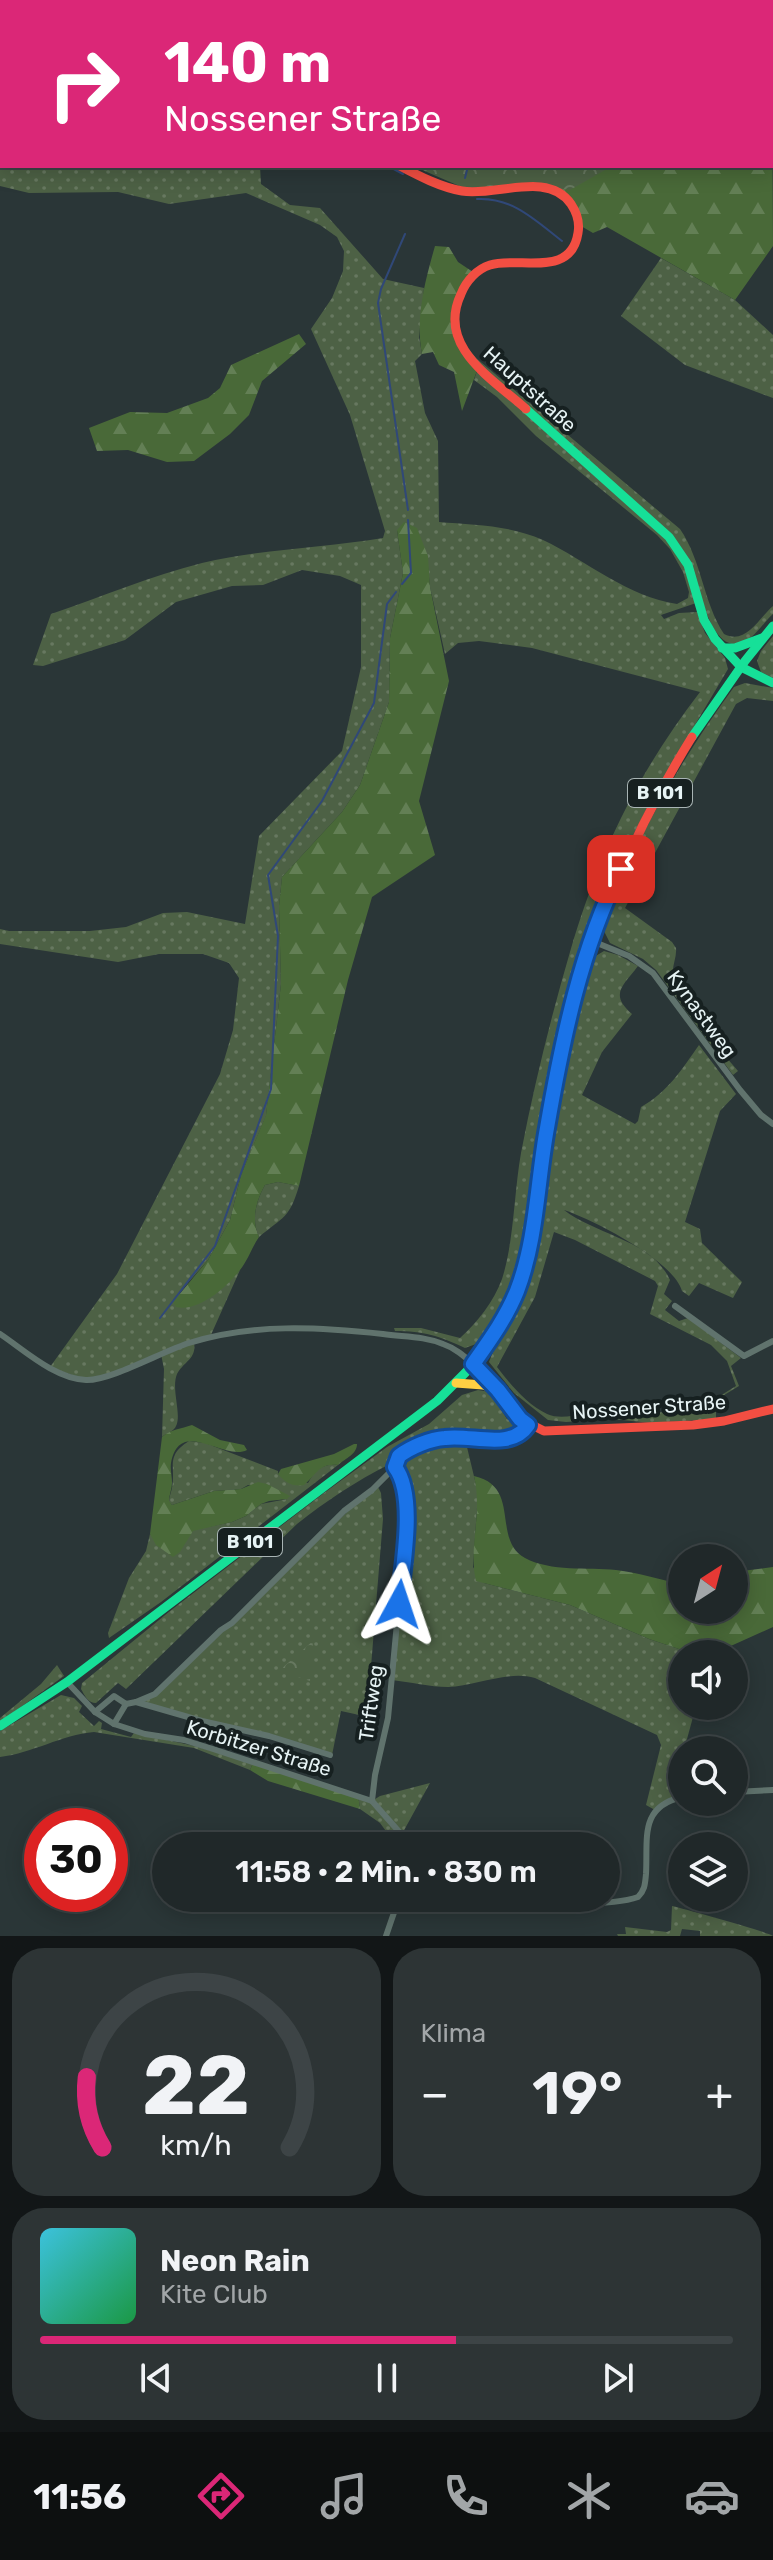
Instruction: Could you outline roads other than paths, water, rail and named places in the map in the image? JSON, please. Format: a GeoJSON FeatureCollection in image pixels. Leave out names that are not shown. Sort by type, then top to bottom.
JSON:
{"type":"FeatureCollection","features":[{"type":"Feature","properties":{"kind":"main road","name":"Hauptstraße"},"geometry":{"type":"LineString","coordinates":[[405,168],[464,191],[546,187],[570,201],[579,224],[572,248],[563,257],[547,264],[497,264],[482,268],[469,279],[459,297],[455,315],[457,338],[464,353],[478,368],[669,537],[688,565],[708,629],[741,667],[773,683]]}},
{"type":"Feature","properties":{"kind":"main road","name":"B 101"},"geometry":{"type":"LineString","coordinates":[[0,1726],[67,1682],[430,1407],[473,1364],[501,1324],[522,1274],[554,1090],[570,1020],[592,941],[617,877],[658,796],[704,720],[773,626]]}},
{"type":"Feature","properties":{"kind":"main road"},"geometry":{"type":"LineString","coordinates":[[722,648],[735,648],[762,638]]}},
{"type":"Feature","properties":{"kind":"main road"},"geometry":{"type":"LineString","coordinates":[[473,1364],[528,1425]]}},
{"type":"Feature","properties":{"kind":"main road"},"geometry":{"type":"LineString","coordinates":[[456,1383],[483,1385],[498,1390]]}},
{"type":"Feature","properties":{"kind":"main road","name":"Nossener Straße"},"geometry":{"type":"LineString","coordinates":[[528,1425],[556,1432],[600,1427],[664,1427],[724,1421],[773,1409]]}},
{"type":"Feature","properties":{"kind":"street","name":"Kynastweg"},"geometry":{"type":"LineString","coordinates":[[592,941],[629,956],[653,973],[740,1090],[773,1124]]}},
{"type":"Feature","properties":{"kind":"street"},"geometry":{"type":"LineString","coordinates":[[675,1306],[744,1356],[773,1341]]}},
{"type":"Feature","properties":{"kind":"street"},"geometry":{"type":"LineString","coordinates":[[0,1334],[61,1373],[86,1380],[105,1376],[185,1344],[270,1328],[327,1328],[426,1338],[449,1346],[473,1364]]}},
{"type":"Feature","properties":{"kind":"street","name":"Nossener Straße"},"geometry":{"type":"LineString","coordinates":[[136,1702],[155,1694],[232,1623],[344,1511],[372,1490],[395,1467],[404,1452],[431,1441],[460,1437],[512,1439],[522,1434],[528,1425]]}},
{"type":"Feature","properties":{"kind":"street","name":"Triftweg"},"geometry":{"type":"LineString","coordinates":[[372,1801],[388,1718],[405,1538],[404,1492],[402,1478],[395,1467]]}},
{"type":"Feature","properties":{"kind":"street","name":"Korbitzer Straße"},"geometry":{"type":"LineString","coordinates":[[67,1682],[95,1712],[114,1724],[145,1734],[184,1740],[372,1801]]}},
{"type":"Feature","properties":{"kind":"street"},"geometry":{"type":"LineString","coordinates":[[95,1712],[114,1696],[126,1704],[136,1702],[330,1755]]}},
{"type":"Feature","properties":{"kind":"street"},"geometry":{"type":"LineString","coordinates":[[114,1724],[126,1704]]}},
{"type":"Feature","properties":{"kind":"street"},"geometry":{"type":"LineString","coordinates":[[748,1791],[773,1790]]}},
{"type":"Feature","properties":{"kind":"street"},"geometry":{"type":"LineString","coordinates":[[372,1801],[399,1832]]}},
{"type":"Feature","properties":{"kind":"street"},"geometry":{"type":"LineString","coordinates":[[620,1901],[638,1897],[645,1887],[649,1829],[655,1810],[668,1801]]}},
{"type":"Feature","properties":{"kind":"street"},"geometry":{"type":"LineString","coordinates":[[386,1936],[394,1912]]}},
{"type":"Feature","properties":{"kind":"waterway"},"geometry":{"type":"LineString","coordinates":[[392,168],[403,174]]}},
{"type":"Feature","properties":{"kind":"waterway"},"geometry":{"type":"LineString","coordinates":[[465,178],[468,168]]}},
{"type":"Feature","properties":{"kind":"waterway"},"geometry":{"type":"LineString","coordinates":[[477,199],[490,199],[512,206],[562,241]]}},
{"type":"Feature","properties":{"kind":"waterway"},"geometry":{"type":"LineString","coordinates":[[405,234],[378,303],[408,510]]}},
{"type":"Feature","properties":{"kind":"waterway"},"geometry":{"type":"LineString","coordinates":[[402,584],[411,573],[408,520]]}},
{"type":"Feature","properties":{"kind":"waterway"},"geometry":{"type":"LineString","coordinates":[[160,1318],[215,1246],[271,1089],[278,936],[268,875],[322,801],[374,703],[387,604],[396,592]]}}]}
